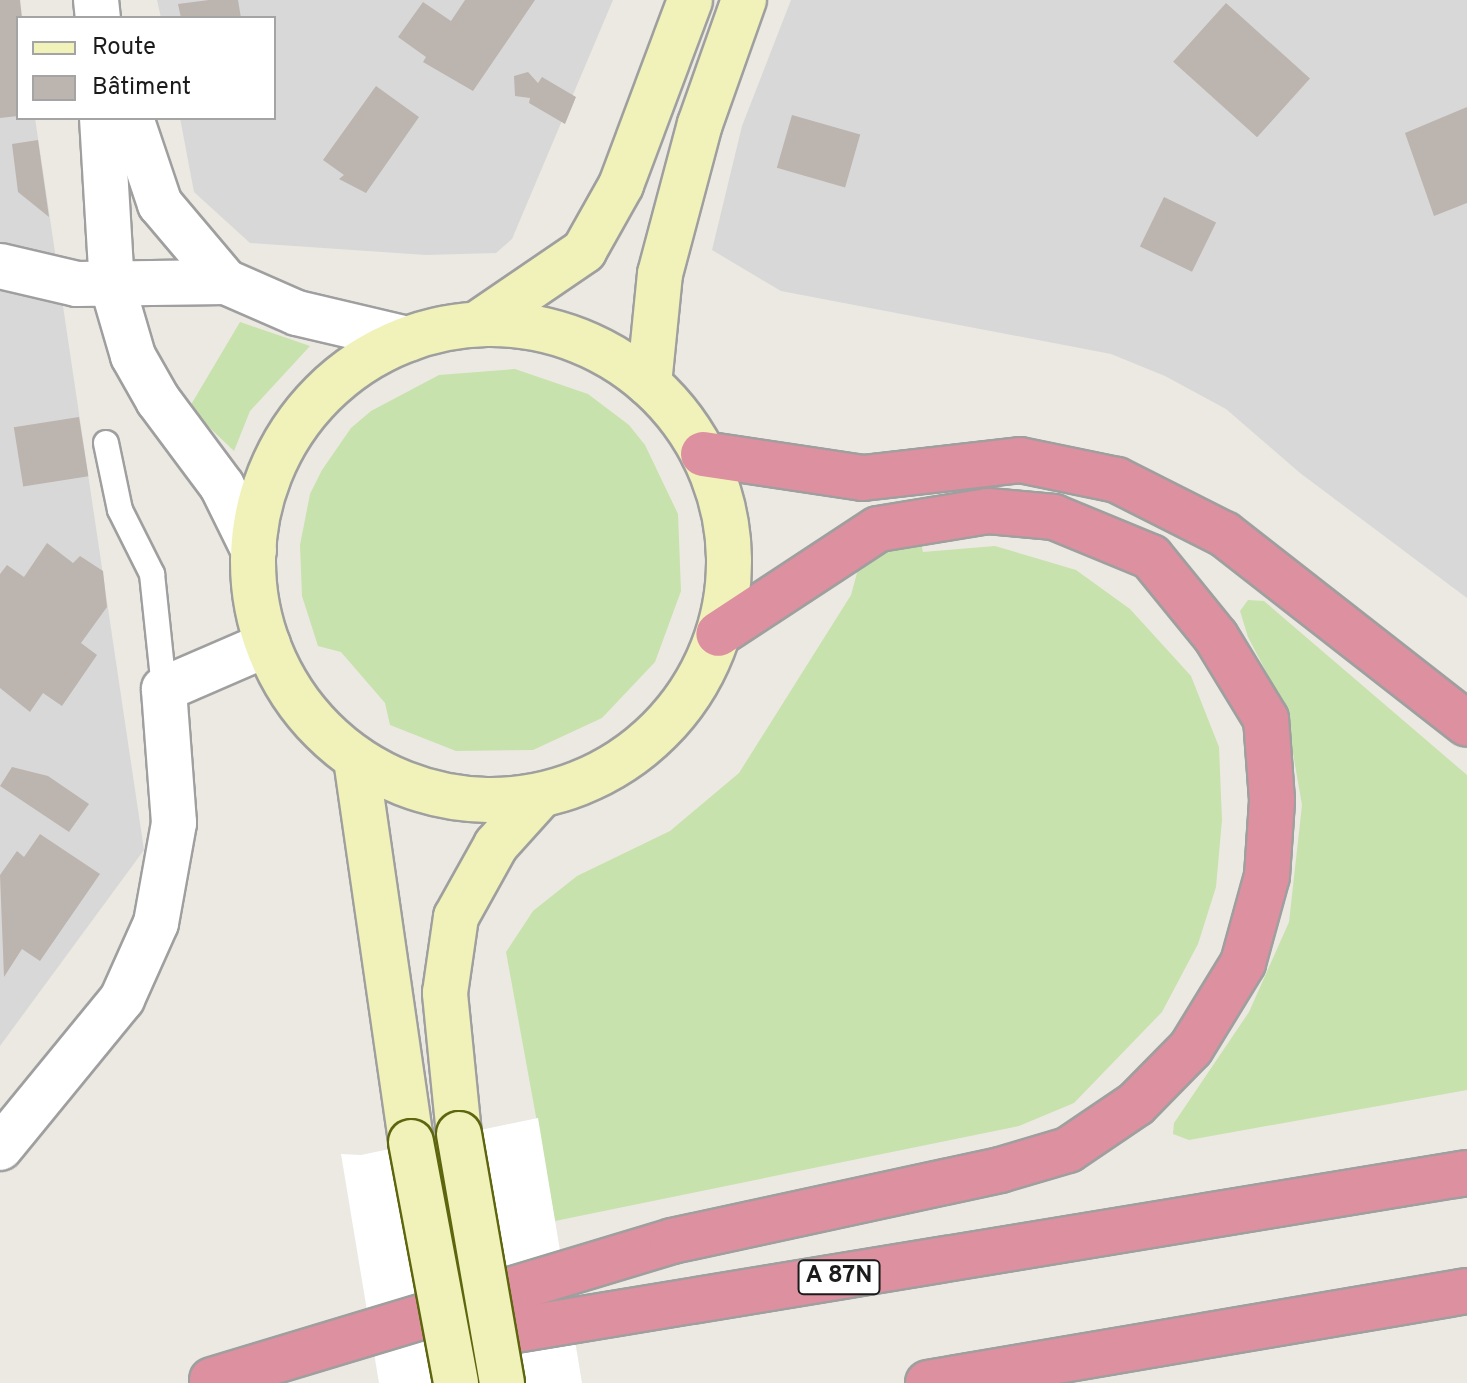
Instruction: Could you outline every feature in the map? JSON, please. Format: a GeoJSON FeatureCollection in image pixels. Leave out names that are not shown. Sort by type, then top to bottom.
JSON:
{"type":"FeatureCollection","features":[{"type":"Feature","properties":{"kind":"highway"},"geometry":{"type":"LineString","coordinates":[[703,454],[863,478],[1020,460],[1117,480],[1224,534],[1467,724]]}},
{"type":"Feature","properties":{"kind":"highway"},"geometry":{"type":"LineString","coordinates":[[202,1381],[672,1241],[1000,1170],[1068,1150],[1136,1104],[1191,1048],[1243,963],[1267,876],[1272,800],[1266,719],[1216,637],[1151,557],[1054,517],[988,511],[878,529],[718,634]]}},
{"type":"Feature","properties":{"kind":"highway","name":"A 87N"},"geometry":{"type":"LineString","coordinates":[[202,1381],[1467,1173]]}},
{"type":"Feature","properties":{"kind":"highway"},"geometry":{"type":"LineString","coordinates":[[928,1383],[1467,1291]]}},
{"type":"Feature","properties":{"kind":"main road"},"geometry":{"type":"LineString","coordinates":[[477,324],[584,251],[621,185],[690,0]]}},
{"type":"Feature","properties":{"kind":"main road"},"geometry":{"type":"LineString","coordinates":[[649,384],[660,274],[700,124],[744,0]]}},
{"type":"Feature","properties":{"kind":"main road"},"geometry":{"type":"LineString","coordinates":[[477,324],[508,324],[569,337],[625,365],[649,384],[703,454],[728,543],[729,574],[718,634],[695,685],[661,729],[618,764],[541,795],[459,798],[406,785],[356,759],[303,709],[268,644],[259,614],[254,551],[265,490],[309,409],[354,367],[408,339],[477,324]]}},
{"type":"Feature","properties":{"kind":"main road"},"geometry":{"type":"LineString","coordinates":[[356,759],[411,1142],[456,1383]]}},
{"type":"Feature","properties":{"kind":"main road"},"geometry":{"type":"LineString","coordinates":[[502,1383],[459,1134],[445,993],[456,917],[496,845],[541,795]]}},
{"type":"Feature","properties":{"kind":"street"},"geometry":{"type":"LineString","coordinates":[[102,120],[112,284],[133,356],[158,400],[222,486],[254,551]]}},
{"type":"Feature","properties":{"kind":"street"},"geometry":{"type":"LineString","coordinates":[[132,120],[160,204],[203,261],[226,282],[297,313],[408,339]]}},
{"type":"Feature","properties":{"kind":"street"},"geometry":{"type":"LineString","coordinates":[[0,266],[77,284],[226,282]]}},
{"type":"Feature","properties":{"kind":"street"},"geometry":{"type":"LineString","coordinates":[[0,1148],[122,999],[156,923],[174,823],[164,689],[268,644]]}},
{"type":"Feature","properties":{"kind":"lane"},"geometry":{"type":"LineString","coordinates":[[106,443],[120,510],[152,574],[164,689]]}},
{"type":"Feature","properties":{"kind":"shaded area"},"geometry":{"type":"Polygon","coordinates":[[[0,0],[20,0],[20,16],[16,16],[16,120],[35,120],[144,850],[0,1046],[0,0]]]}},
{"type":"Feature","properties":{"kind":"shaded area"},"geometry":{"type":"Polygon","coordinates":[[[157,0],[613,0],[512,239],[496,253],[426,255],[250,243],[194,192],[180,120],[276,120],[276,16],[161,16],[157,0]]]}},
{"type":"Feature","properties":{"kind":"shaded area"},"geometry":{"type":"Polygon","coordinates":[[[791,0],[1467,0],[1467,598],[1300,473],[1226,409],[1165,376],[1111,354],[781,291],[712,250],[742,126],[791,0]]]}},
{"type":"Feature","properties":{"kind":"green space"},"geometry":{"type":"Polygon","coordinates":[[[240,322],[310,346],[250,411],[234,451],[189,408],[240,322]]]}},
{"type":"Feature","properties":{"kind":"green space"},"geometry":{"type":"Polygon","coordinates":[[[515,369],[588,394],[629,425],[645,445],[678,514],[681,591],[655,662],[602,718],[533,750],[456,751],[390,725],[385,703],[341,652],[318,646],[302,596],[300,545],[310,494],[322,470],[351,428],[371,411],[439,375],[515,369]]]}},
{"type":"Feature","properties":{"kind":"green space"},"geometry":{"type":"Polygon","coordinates":[[[920,539],[923,552],[995,546],[1076,570],[1130,609],[1191,676],[1219,747],[1222,820],[1216,887],[1198,944],[1162,1012],[1074,1103],[1019,1126],[555,1221],[506,952],[533,911],[577,876],[670,831],[739,773],[851,595],[860,562],[920,539]]]}},
{"type":"Feature","properties":{"kind":"green space"},"geometry":{"type":"Polygon","coordinates":[[[1248,600],[1264,601],[1467,775],[1467,1090],[1189,1140],[1173,1134],[1174,1123],[1249,1012],[1289,922],[1302,805],[1285,708],[1248,637],[1240,611],[1248,600]]]}},
{"type":"Feature","properties":{"kind":"pier"},"geometry":{"type":"Polygon","coordinates":[[[538,1118],[582,1383],[379,1383],[341,1154],[361,1155],[538,1118]]]}},
{"type":"Feature","properties":{"kind":"building"},"geometry":{"type":"Polygon","coordinates":[[[0,0],[20,0],[22,16],[16,16],[16,116],[0,118],[0,0]]]}},
{"type":"Feature","properties":{"kind":"building"},"geometry":{"type":"Polygon","coordinates":[[[238,0],[241,16],[181,16],[178,4],[238,0]]]}},
{"type":"Feature","properties":{"kind":"building"},"geometry":{"type":"Polygon","coordinates":[[[465,0],[535,0],[473,91],[423,62],[426,57],[398,37],[423,2],[451,21],[465,0]]]}},
{"type":"Feature","properties":{"kind":"building"},"geometry":{"type":"Polygon","coordinates":[[[1226,3],[1310,79],[1257,137],[1173,62],[1226,3]]]}},
{"type":"Feature","properties":{"kind":"building"},"geometry":{"type":"Polygon","coordinates":[[[528,72],[538,83],[542,77],[576,97],[565,124],[529,103],[530,98],[515,96],[514,76],[528,72]]]}},
{"type":"Feature","properties":{"kind":"building"},"geometry":{"type":"Polygon","coordinates":[[[376,86],[419,117],[366,193],[339,179],[344,175],[323,160],[376,86]]]}},
{"type":"Feature","properties":{"kind":"building"},"geometry":{"type":"Polygon","coordinates":[[[1467,107],[1467,203],[1434,216],[1405,133],[1467,107]]]}},
{"type":"Feature","properties":{"kind":"building"},"geometry":{"type":"Polygon","coordinates":[[[792,115],[860,135],[845,187],[777,168],[792,115]]]}},
{"type":"Feature","properties":{"kind":"building"},"geometry":{"type":"Polygon","coordinates":[[[38,140],[49,217],[18,192],[12,144],[38,140]]]}},
{"type":"Feature","properties":{"kind":"building"},"geometry":{"type":"Polygon","coordinates":[[[1164,197],[1216,222],[1192,272],[1140,246],[1164,197]]]}},
{"type":"Feature","properties":{"kind":"building"},"geometry":{"type":"Polygon","coordinates":[[[79,417],[88,476],[23,487],[14,427],[79,417]]]}},
{"type":"Feature","properties":{"kind":"building"},"geometry":{"type":"Polygon","coordinates":[[[47,543],[73,563],[80,556],[103,571],[107,607],[81,643],[97,655],[62,706],[43,693],[30,712],[0,688],[0,574],[7,565],[24,577],[47,543]]]}},
{"type":"Feature","properties":{"kind":"building"},"geometry":{"type":"Polygon","coordinates":[[[12,767],[48,776],[89,804],[69,832],[0,786],[12,767]]]}},
{"type":"Feature","properties":{"kind":"building"},"geometry":{"type":"Polygon","coordinates":[[[40,834],[100,874],[40,961],[22,949],[4,977],[0,875],[17,851],[24,857],[40,834]]]}}]}
